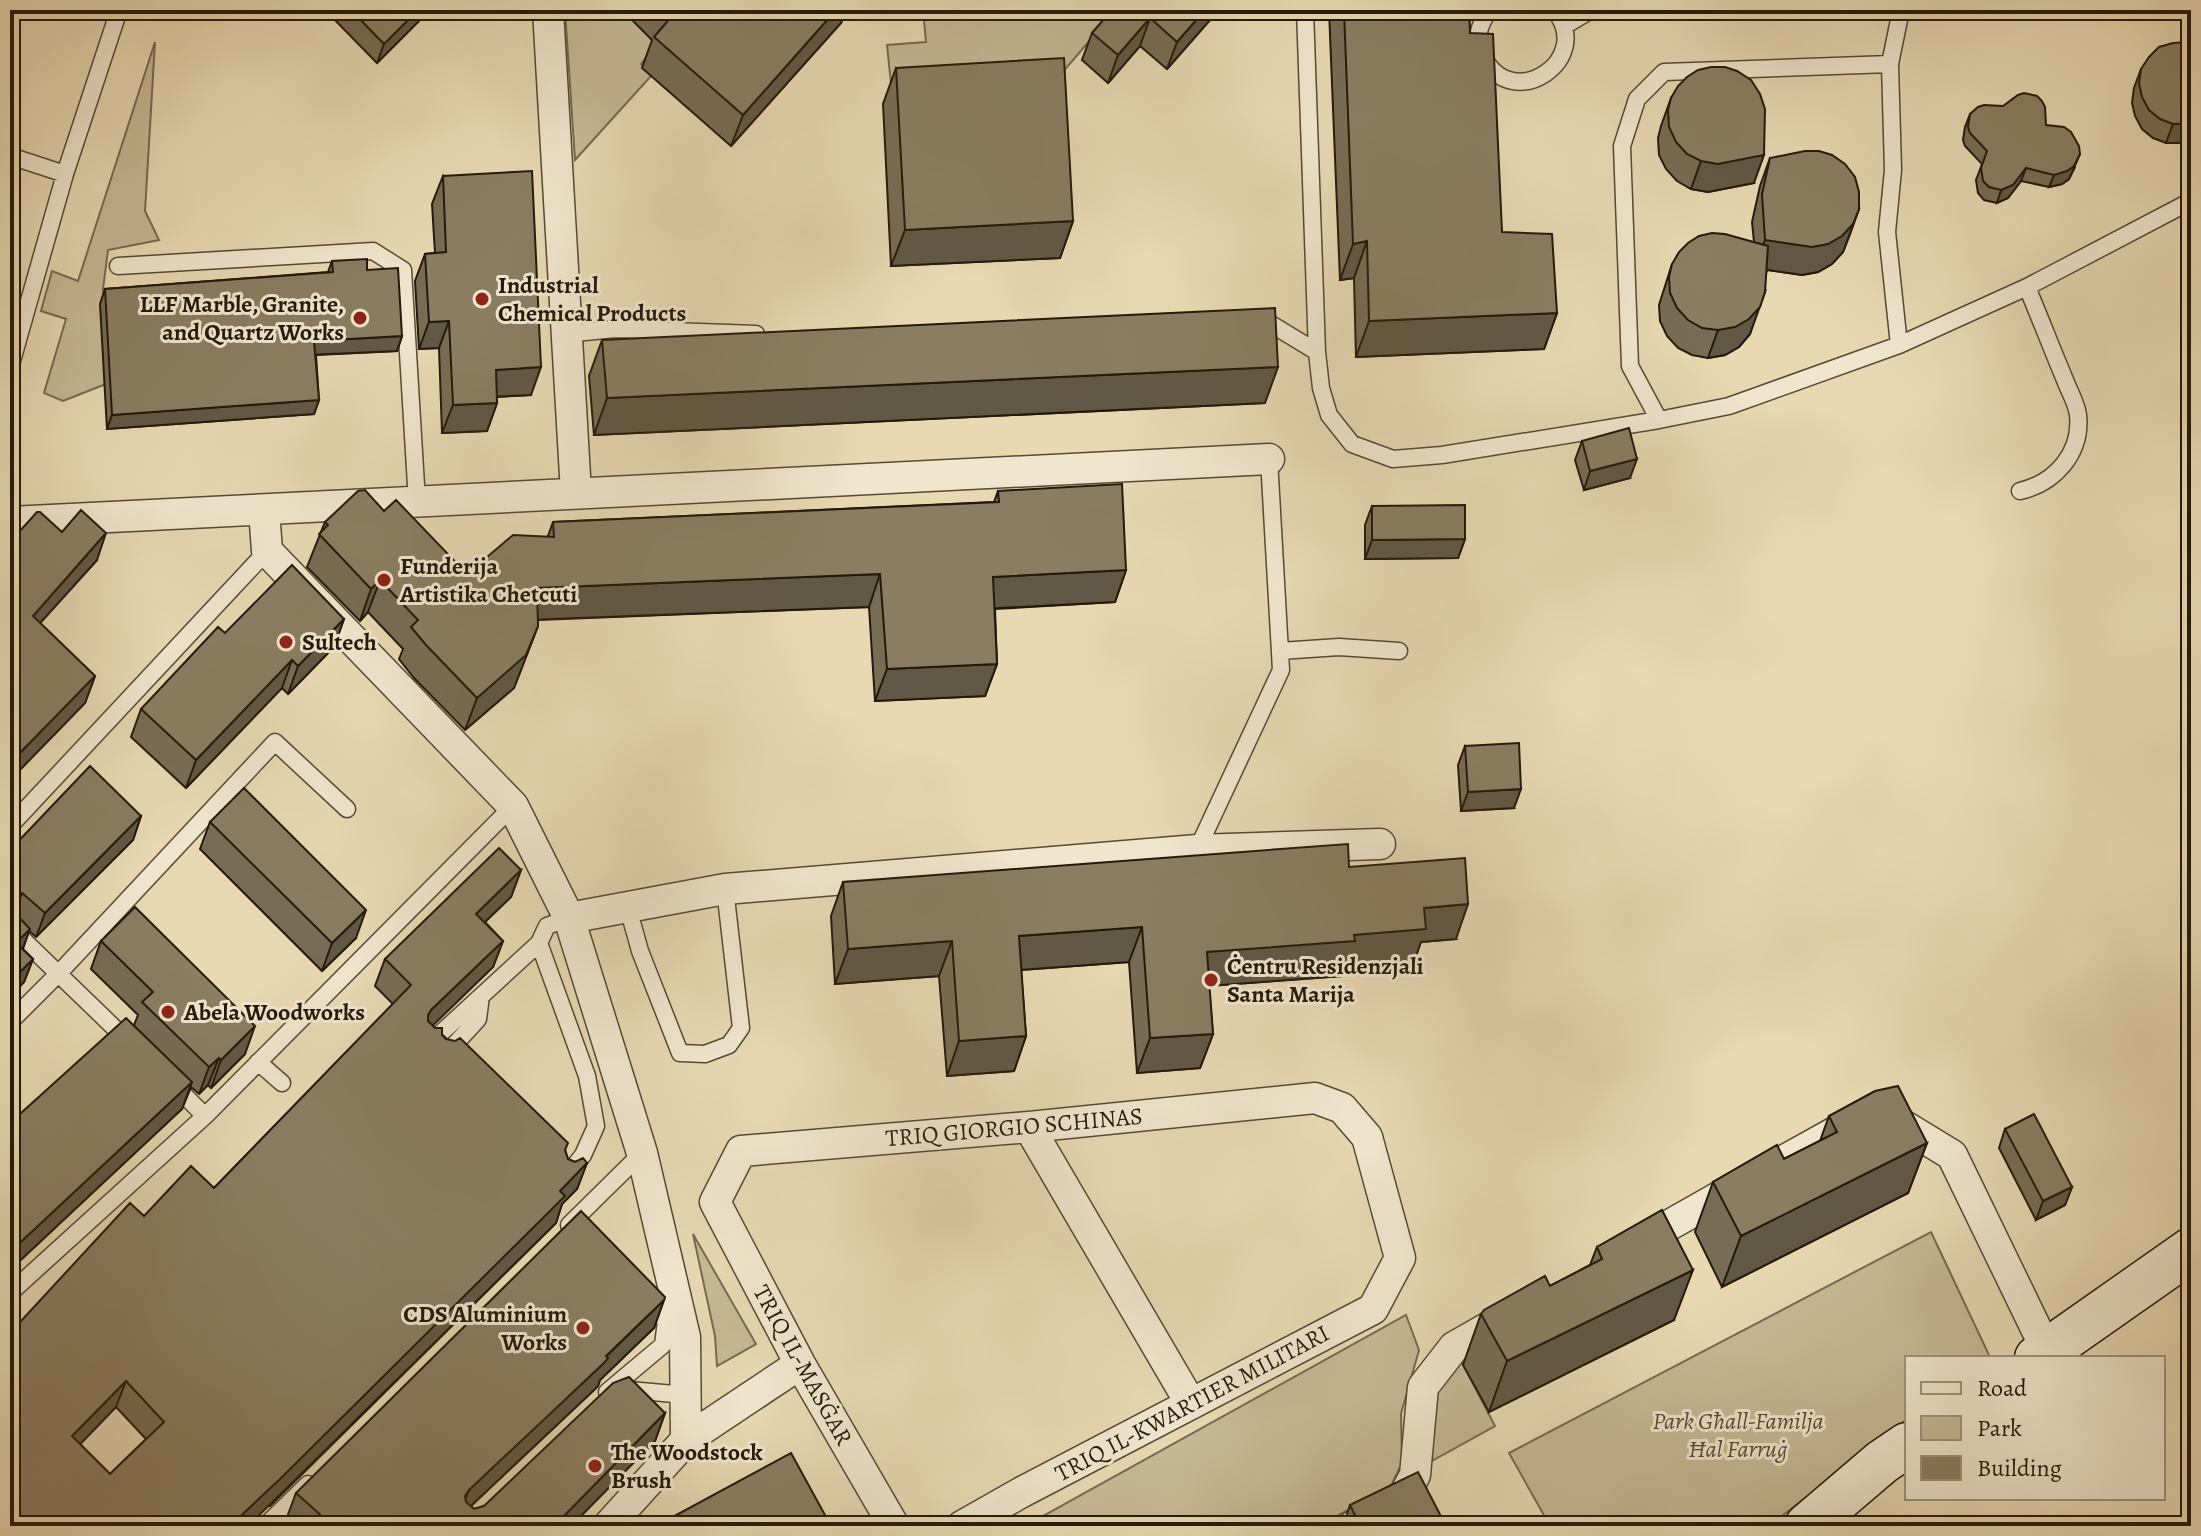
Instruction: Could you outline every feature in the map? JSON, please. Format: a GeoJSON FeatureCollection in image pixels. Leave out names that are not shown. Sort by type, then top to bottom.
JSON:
{"type":"FeatureCollection","features":[{"type":"Feature","properties":{"kind":"main road"},"geometry":{"type":"LineString","coordinates":[[2042,1355],[2191,1250]]}},
{"type":"Feature","properties":{"kind":"main road"},"geometry":{"type":"LineString","coordinates":[[1807,1526],[1905,1446]]}},
{"type":"Feature","properties":{"kind":"street"},"geometry":{"type":"LineString","coordinates":[[548,10],[576,493]]}},
{"type":"Feature","properties":{"kind":"street"},"geometry":{"type":"LineString","coordinates":[[10,522],[1269,459]]}},
{"type":"Feature","properties":{"kind":"street"},"geometry":{"type":"LineString","coordinates":[[264,510],[267,551],[513,806],[569,918],[642,1153],[685,1337],[686,1440]]}},
{"type":"Feature","properties":{"kind":"street"},"geometry":{"type":"LineString","coordinates":[[569,918],[725,889],[1197,850],[1380,844]]}},
{"type":"Feature","properties":{"kind":"street","name":"TRIQ GIORGIO SCHINAS"},"geometry":{"type":"LineString","coordinates":[[715,1202],[741,1151],[1029,1127],[1315,1098],[1342,1108],[1367,1137],[1400,1258]]}},
{"type":"Feature","properties":{"kind":"street"},"geometry":{"type":"LineString","coordinates":[[1617,1255],[1848,1125],[1888,1116],[1952,1155],[2042,1355]]}},
{"type":"Feature","properties":{"kind":"street"},"geometry":{"type":"LineString","coordinates":[[1029,1127],[1191,1404]]}},
{"type":"Feature","properties":{"kind":"street","name":"TRIQ IL-MASĠAR"},"geometry":{"type":"LineString","coordinates":[[715,1202],[800,1364],[894,1526]]}},
{"type":"Feature","properties":{"kind":"street","name":"TRIQ IL-KWARTIER MILITARI"},"geometry":{"type":"LineString","coordinates":[[962,1526],[1373,1309],[1400,1258]]}},
{"type":"Feature","properties":{"kind":"street"},"geometry":{"type":"LineString","coordinates":[[1353,1526],[1401,1501],[1415,1475],[1423,1387],[1454,1347],[1536,1301]]}},
{"type":"Feature","properties":{"kind":"street"},"geometry":{"type":"LineString","coordinates":[[608,1526],[686,1440],[800,1364]]}},
{"type":"Feature","properties":{"kind":"lane"},"geometry":{"type":"LineString","coordinates":[[10,368],[65,174],[119,10]]}},
{"type":"Feature","properties":{"kind":"lane"},"geometry":{"type":"LineString","coordinates":[[1305,10],[1317,352],[1321,388],[1329,415],[1352,444],[1393,459],[1442,455],[1729,406],[1899,345],[2027,287],[2191,201]]}},
{"type":"Feature","properties":{"kind":"lane"},"geometry":{"type":"LineString","coordinates":[[1489,10],[1479,26],[1479,47],[1488,66],[1509,80],[1527,82],[1542,77],[1555,66],[1563,53],[1564,26],[1554,10]]}},
{"type":"Feature","properties":{"kind":"lane"},"geometry":{"type":"LineString","coordinates":[[1564,26],[1591,10]]}},
{"type":"Feature","properties":{"kind":"lane"},"geometry":{"type":"LineString","coordinates":[[1899,345],[1887,232],[1893,170],[1890,64],[1901,10]]}},
{"type":"Feature","properties":{"kind":"lane"},"geometry":{"type":"LineString","coordinates":[[1659,420],[1630,366],[1622,146],[1637,99],[1664,72],[1890,64]]}},
{"type":"Feature","properties":{"kind":"lane"},"geometry":{"type":"LineString","coordinates":[[10,156],[65,174]]}},
{"type":"Feature","properties":{"kind":"lane"},"geometry":{"type":"LineString","coordinates":[[118,266],[373,251],[403,270],[417,502]]}},
{"type":"Feature","properties":{"kind":"lane"},"geometry":{"type":"LineString","coordinates":[[2020,491],[2036,487],[2069,460],[2076,444],[2078,414],[2027,287]]}},
{"type":"Feature","properties":{"kind":"lane"},"geometry":{"type":"LineString","coordinates":[[1240,325],[1271,324],[1317,352]]}},
{"type":"Feature","properties":{"kind":"lane"},"geometry":{"type":"LineString","coordinates":[[565,334],[615,329],[775,335]]}},
{"type":"Feature","properties":{"kind":"lane"},"geometry":{"type":"LineString","coordinates":[[1197,850],[1281,670],[1269,459]]}},
{"type":"Feature","properties":{"kind":"lane"},"geometry":{"type":"LineString","coordinates":[[10,826],[267,551]]}},
{"type":"Feature","properties":{"kind":"lane"},"geometry":{"type":"LineString","coordinates":[[1280,651],[1339,647],[1399,651]]}},
{"type":"Feature","properties":{"kind":"lane"},"geometry":{"type":"LineString","coordinates":[[10,1022],[275,742],[347,809]]}},
{"type":"Feature","properties":{"kind":"lane"},"geometry":{"type":"LineString","coordinates":[[10,1293],[205,1116],[513,806]]}},
{"type":"Feature","properties":{"kind":"lane"},"geometry":{"type":"LineString","coordinates":[[628,908],[640,951],[680,1053],[705,1054],[729,1045],[741,1028],[725,889]]}},
{"type":"Feature","properties":{"kind":"lane"},"geometry":{"type":"LineString","coordinates":[[429,1044],[539,943],[547,926],[569,918]]}},
{"type":"Feature","properties":{"kind":"lane"},"geometry":{"type":"LineString","coordinates":[[10,927],[143,1056]]}},
{"type":"Feature","properties":{"kind":"lane"},"geometry":{"type":"LineString","coordinates":[[539,943],[587,1076],[596,1126],[583,1155],[566,1177]]}},
{"type":"Feature","properties":{"kind":"lane"},"geometry":{"type":"LineString","coordinates":[[443,1057],[478,1019],[481,996]]}},
{"type":"Feature","properties":{"kind":"lane"},"geometry":{"type":"LineString","coordinates":[[258,1062],[282,1083]]}},
{"type":"Feature","properties":{"kind":"lane"},"geometry":{"type":"LineString","coordinates":[[164,1076],[205,1116]]}},
{"type":"Feature","properties":{"kind":"lane"},"geometry":{"type":"LineString","coordinates":[[574,1228],[642,1153]]}},
{"type":"Feature","properties":{"kind":"lane"},"geometry":{"type":"LineString","coordinates":[[635,1287],[666,1321],[663,1345],[597,1401],[629,1390],[686,1395]]}},
{"type":"Feature","properties":{"kind":"lane"},"geometry":{"type":"LineString","coordinates":[[268,1525],[325,1467]]}},
{"type":"Feature","properties":{"kind":"green space"},"geometry":{"type":"Polygon","coordinates":[[[565,10],[622,10],[658,43],[641,64],[651,76],[575,160],[565,10]]]}},
{"type":"Feature","properties":{"kind":"green space"},"geometry":{"type":"Polygon","coordinates":[[[923,10],[1116,10],[1043,95],[893,103],[887,45],[926,42],[923,10]]]}},
{"type":"Feature","properties":{"kind":"green space"},"geometry":{"type":"Polygon","coordinates":[[[155,42],[145,211],[159,240],[108,250],[103,289],[111,382],[63,401],[44,393],[66,319],[41,311],[52,271],[78,281],[155,42]]]}},
{"type":"Feature","properties":{"kind":"green space","name":"Park Għall-Familja Ħal Farruġ"},"geometry":{"type":"Polygon","coordinates":[[[1931,1232],[1989,1355],[1905,1356],[1905,1421],[1769,1526],[1550,1526],[1509,1453],[1931,1232]]]}},
{"type":"Feature","properties":{"kind":"green space"},"geometry":{"type":"Polygon","coordinates":[[[693,1234],[756,1344],[717,1366],[715,1336],[693,1234]]]}},
{"type":"Feature","properties":{"kind":"green space"},"geometry":{"type":"Polygon","coordinates":[[[1406,1315],[1419,1350],[1401,1414],[1402,1463],[1390,1488],[1318,1526],[1025,1526],[1406,1315]]]}},
{"type":"Feature","properties":{"kind":"green space"},"geometry":{"type":"Polygon","coordinates":[[[1459,1357],[1495,1426],[1430,1462],[1435,1382],[1459,1357]]]}},
{"type":"Feature","properties":{"kind":"building"},"geometry":{"type":"Polygon","coordinates":[[[351,10],[418,10],[384,44],[351,10]]]}},
{"type":"Feature","properties":{"kind":"building"},"geometry":{"type":"Polygon","coordinates":[[[666,10],[836,10],[743,115],[654,37],[672,16],[666,10]]]}},
{"type":"Feature","properties":{"kind":"building"},"geometry":{"type":"Polygon","coordinates":[[[1112,10],[1205,10],[1177,42],[1150,18],[1118,55],[1092,33],[1112,10]]]}},
{"type":"Feature","properties":{"kind":"building"},"geometry":{"type":"Polygon","coordinates":[[[1344,10],[1469,10],[1470,33],[1493,34],[1502,232],[1552,234],[1557,313],[1369,321],[1367,241],[1353,244],[1344,10]]]}},
{"type":"Feature","properties":{"kind":"building"},"geometry":{"type":"Polygon","coordinates":[[[2191,44],[2191,123],[2173,124],[2149,110],[2139,84],[2141,69],[2159,47],[2191,44]]]}},
{"type":"Feature","properties":{"kind":"building"},"geometry":{"type":"Polygon","coordinates":[[[1064,58],[1073,221],[905,230],[896,68],[1064,58]]]}},
{"type":"Feature","properties":{"kind":"building"},"geometry":{"type":"Polygon","coordinates":[[[1711,67],[1737,71],[1751,80],[1760,94],[1765,109],[1764,155],[1718,164],[1687,154],[1676,142],[1669,127],[1671,98],[1687,77],[1711,67]]]}},
{"type":"Feature","properties":{"kind":"building"},"geometry":{"type":"Polygon","coordinates":[[[2024,93],[2037,96],[2042,101],[2046,125],[2064,127],[2071,132],[2080,154],[2074,166],[2067,171],[2054,175],[2026,168],[2013,185],[2001,190],[1989,187],[1983,181],[1981,168],[1987,151],[1970,133],[1970,114],[1984,105],[2003,106],[2024,93]]]}},
{"type":"Feature","properties":{"kind":"building"},"geometry":{"type":"Polygon","coordinates":[[[1805,151],[1832,155],[1845,164],[1855,177],[1859,209],[1853,224],[1842,236],[1828,244],[1812,247],[1765,240],[1762,194],[1770,158],[1805,151]]]}},
{"type":"Feature","properties":{"kind":"building","name":"Industrial Chemical Products"},"geometry":{"type":"Polygon","coordinates":[[[532,171],[541,367],[496,370],[497,403],[453,405],[449,321],[429,322],[425,254],[446,252],[443,176],[532,171]]]}},
{"type":"Feature","properties":{"kind":"building"},"geometry":{"type":"Polygon","coordinates":[[[1712,233],[1768,246],[1765,292],[1760,307],[1749,319],[1735,327],[1718,330],[1702,328],[1688,320],[1677,308],[1670,293],[1669,277],[1679,252],[1699,236],[1712,233]]]}},
{"type":"Feature","properties":{"kind":"building"},"geometry":{"type":"Polygon","coordinates":[[[367,259],[367,270],[398,268],[402,336],[314,341],[319,400],[112,415],[105,289],[333,272],[332,261],[367,259]]]}},
{"type":"Feature","properties":{"kind":"building"},"geometry":{"type":"Polygon","coordinates":[[[1275,308],[1278,367],[607,398],[602,340],[1275,308]]]}},
{"type":"Feature","properties":{"kind":"building"},"geometry":{"type":"Polygon","coordinates":[[[1629,428],[1637,459],[1590,471],[1582,441],[1629,428]]]}},
{"type":"Feature","properties":{"kind":"building"},"geometry":{"type":"Polygon","coordinates":[[[1122,484],[1126,570],[993,577],[997,664],[887,669],[880,574],[537,588],[538,626],[526,655],[477,698],[411,627],[418,620],[380,580],[371,589],[319,534],[328,525],[325,522],[358,491],[365,490],[384,511],[396,500],[467,574],[513,535],[554,537],[553,522],[999,502],[998,491],[1122,484]]]}},
{"type":"Feature","properties":{"kind":"building"},"geometry":{"type":"Polygon","coordinates":[[[1465,505],[1465,539],[1372,540],[1372,506],[1465,505]]]}},
{"type":"Feature","properties":{"kind":"building"},"geometry":{"type":"Polygon","coordinates":[[[81,510],[106,533],[33,616],[95,676],[10,763],[10,678],[17,671],[10,665],[10,523],[19,532],[40,512],[62,532],[81,510]]]}},
{"type":"Feature","properties":{"kind":"building"},"geometry":{"type":"Polygon","coordinates":[[[292,565],[344,619],[298,666],[292,660],[196,760],[141,709],[218,627],[225,633],[292,565]]]}},
{"type":"Feature","properties":{"kind":"building"},"geometry":{"type":"Polygon","coordinates":[[[1519,743],[1521,789],[1468,792],[1465,746],[1519,743]]]}},
{"type":"Feature","properties":{"kind":"building"},"geometry":{"type":"Polygon","coordinates":[[[90,766],[141,816],[45,913],[22,893],[16,892],[10,896],[10,850],[90,766]]]}},
{"type":"Feature","properties":{"kind":"building"},"geometry":{"type":"Polygon","coordinates":[[[244,788],[366,910],[332,943],[210,822],[244,788]]]}},
{"type":"Feature","properties":{"kind":"building"},"geometry":{"type":"Polygon","coordinates":[[[1348,844],[1349,867],[1465,858],[1468,904],[1424,908],[1426,929],[1354,935],[1355,941],[1207,952],[1213,1034],[1150,1038],[1142,927],[1019,936],[1026,1036],[959,1041],[952,941],[848,949],[843,882],[1348,844]]]}},
{"type":"Feature","properties":{"kind":"building"},"geometry":{"type":"Polygon","coordinates":[[[499,848],[521,870],[476,914],[503,941],[431,1010],[428,1021],[435,1028],[442,1028],[446,1039],[455,1041],[460,1038],[568,1143],[565,1150],[568,1159],[575,1162],[583,1158],[587,1163],[560,1191],[565,1196],[230,1526],[10,1526],[10,1333],[130,1203],[144,1216],[191,1166],[214,1188],[411,985],[385,959],[499,848]],[[126,1381],[72,1436],[110,1474],[164,1422],[126,1381]]]}},
{"type":"Feature","properties":{"kind":"building"},"geometry":{"type":"Polygon","coordinates":[[[135,907],[255,1026],[221,1060],[219,1058],[209,1067],[142,1002],[153,992],[101,941],[135,907]]]}},
{"type":"Feature","properties":{"kind":"building"},"geometry":{"type":"Polygon","coordinates":[[[10,908],[30,929],[16,943],[33,959],[10,982],[10,908]]]}},
{"type":"Feature","properties":{"kind":"building"},"geometry":{"type":"Polygon","coordinates":[[[126,1018],[192,1082],[10,1252],[10,1123],[126,1018]]]}},
{"type":"Feature","properties":{"kind":"building"},"geometry":{"type":"Polygon","coordinates":[[[1898,1086],[1927,1143],[1741,1236],[1713,1182],[1777,1145],[1784,1159],[1837,1132],[1829,1116],[1875,1091],[1898,1086]]]}},
{"type":"Feature","properties":{"kind":"building"},"geometry":{"type":"Polygon","coordinates":[[[2034,1114],[2072,1187],[2043,1201],[2005,1129],[2034,1114]]]}},
{"type":"Feature","properties":{"kind":"building"},"geometry":{"type":"Polygon","coordinates":[[[1662,1210],[1693,1270],[1507,1361],[1481,1314],[1484,1310],[1545,1276],[1550,1286],[1602,1259],[1597,1247],[1662,1210]]]}},
{"type":"Feature","properties":{"kind":"building"},"geometry":{"type":"Polygon","coordinates":[[[581,1211],[665,1297],[664,1300],[606,1356],[608,1358],[604,1363],[469,1490],[465,1496],[466,1502],[474,1509],[484,1506],[613,1383],[629,1377],[665,1413],[554,1526],[316,1526],[324,1518],[296,1493],[581,1211]]]}},
{"type":"Feature","properties":{"kind":"building"},"geometry":{"type":"Polygon","coordinates":[[[791,1453],[831,1526],[673,1526],[669,1519],[791,1453]]]}},
{"type":"Feature","properties":{"kind":"building"},"geometry":{"type":"Polygon","coordinates":[[[1418,1472],[1446,1526],[1353,1526],[1359,1523],[1350,1505],[1418,1472]]]}},
{"type":"Feature","properties":{"kind":"place","name":"Industrial Chemical Products"},"geometry":{"type":"Point","coordinates":[482,299]}},
{"type":"Feature","properties":{"kind":"place","name":"LLF Marble, Granite, and Quartz Works"},"geometry":{"type":"Point","coordinates":[360,318]}},
{"type":"Feature","properties":{"kind":"place","name":"Funderija Artistika Chetcuti"},"geometry":{"type":"Point","coordinates":[384,580]}},
{"type":"Feature","properties":{"kind":"place","name":"Sultech"},"geometry":{"type":"Point","coordinates":[286,642]}},
{"type":"Feature","properties":{"kind":"place","name":"Ċentru Residenzjali Santa Marija"},"geometry":{"type":"Point","coordinates":[1211,980]}},
{"type":"Feature","properties":{"kind":"place","name":"Abela Woodworks"},"geometry":{"type":"Point","coordinates":[168,1012]}},
{"type":"Feature","properties":{"kind":"place","name":"CDS Aluminium Works"},"geometry":{"type":"Point","coordinates":[583,1328]}},
{"type":"Feature","properties":{"kind":"place","name":"The Woodstock Brush"},"geometry":{"type":"Point","coordinates":[595,1466]}}]}
